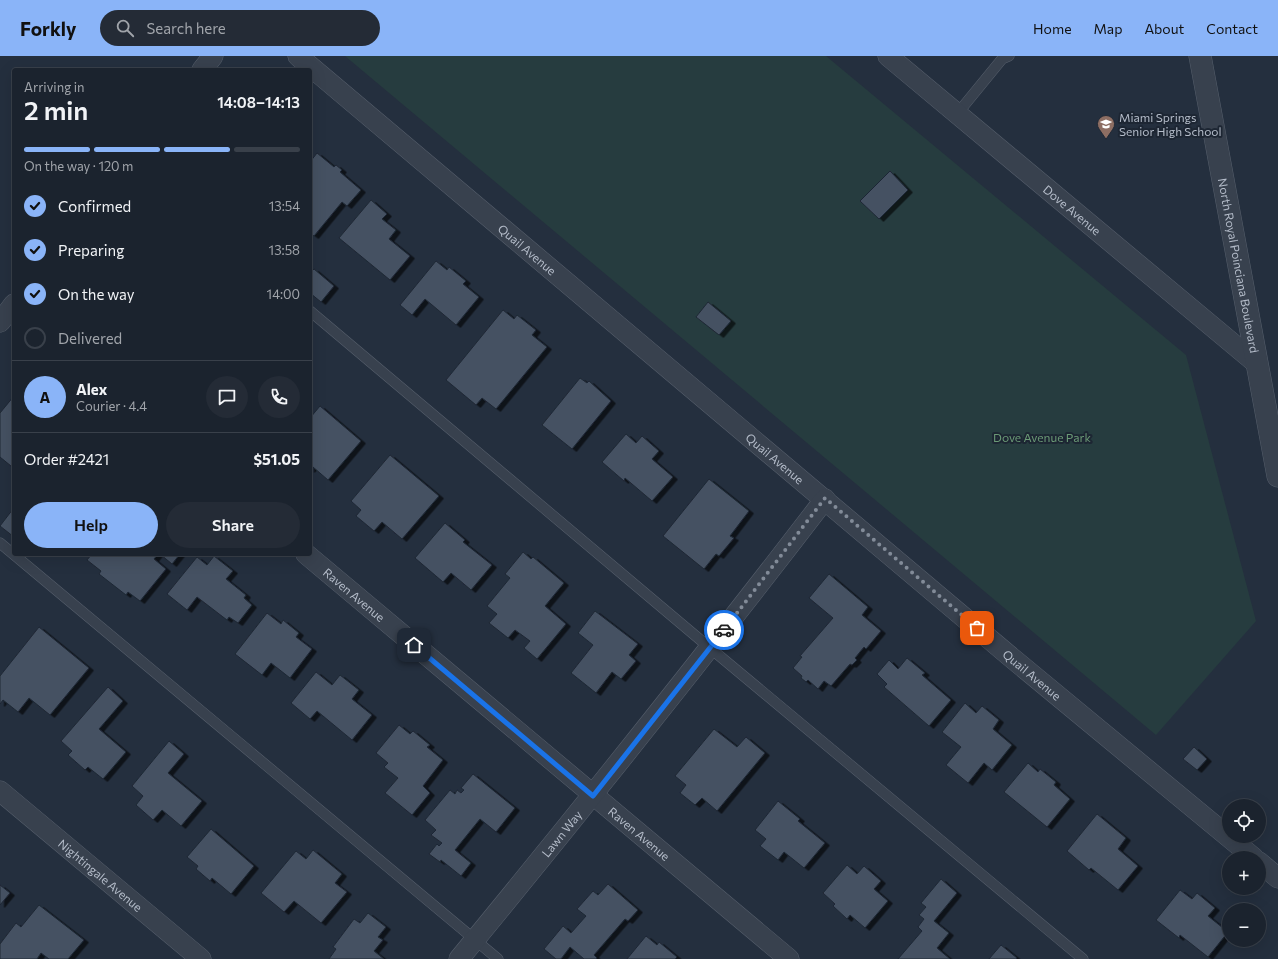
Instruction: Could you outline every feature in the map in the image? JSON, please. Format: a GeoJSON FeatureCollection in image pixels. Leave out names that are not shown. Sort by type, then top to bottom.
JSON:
{"type":"FeatureCollection","features":[{"type":"Feature","properties":{"kind":"street"},"geometry":{"type":"LineString","coordinates":[[204,68],[213,56]]}},
{"type":"Feature","properties":{"kind":"street","name":"Quail Avenue"},"geometry":{"type":"LineString","coordinates":[[298,56],[825,498],[1018,663],[1246,851]]}},
{"type":"Feature","properties":{"kind":"street","name":"Dove Avenue"},"geometry":{"type":"LineString","coordinates":[[888,56],[1256,363]]}},
{"type":"Feature","properties":{"kind":"street","name":"North Royal Poinciana Boulevard"},"geometry":{"type":"LineString","coordinates":[[1200,56],[1278,476]]}},
{"type":"Feature","properties":{"kind":"street"},"geometry":{"type":"LineString","coordinates":[[0,322],[12,308]]}},
{"type":"Feature","properties":{"kind":"street","name":"Lawn Way"},"geometry":{"type":"LineString","coordinates":[[459,959],[593,796],[710,648],[825,498]]}},
{"type":"Feature","properties":{"kind":"street","name":"Raven Avenue"},"geometry":{"type":"LineString","coordinates":[[308,556],[789,959]]}},
{"type":"Feature","properties":{"kind":"street","name":"Nightingale Avenue"},"geometry":{"type":"LineString","coordinates":[[0,791],[201,959]]}},
{"type":"Feature","properties":{"kind":"street"},"geometry":{"type":"LineString","coordinates":[[1266,868],[1278,878]]}},
{"type":"Feature","properties":{"kind":"lane"},"geometry":{"type":"LineString","coordinates":[[957,114],[1003,57]]}},
{"type":"Feature","properties":{"kind":"lane"},"geometry":{"type":"LineString","coordinates":[[312,313],[710,648],[1083,959]]}},
{"type":"Feature","properties":{"kind":"lane"},"geometry":{"type":"LineString","coordinates":[[0,543],[12,553]]}},
{"type":"Feature","properties":{"kind":"lane"},"geometry":{"type":"LineString","coordinates":[[16,556],[498,959]]}},
{"type":"Feature","properties":{"kind":"green space","name":"Dove Avenue Park"},"geometry":{"type":"Polygon","coordinates":[[[345,56],[826,56],[1186,355],[1256,621],[1156,735],[345,56]]]}},
{"type":"Feature","properties":{"kind":"building"},"geometry":{"type":"Polygon","coordinates":[[[317,153],[334,167],[336,165],[342,170],[340,172],[361,190],[347,206],[342,202],[314,236],[312,234],[312,159],[317,153]]]}},
{"type":"Feature","properties":{"kind":"building"},"geometry":{"type":"Polygon","coordinates":[[[890,171],[908,190],[879,219],[860,201],[890,171]]]}},
{"type":"Feature","properties":{"kind":"building"},"geometry":{"type":"Polygon","coordinates":[[[371,200],[387,214],[382,219],[396,230],[389,239],[410,256],[390,280],[339,238],[371,200]]]}},
{"type":"Feature","properties":{"kind":"building"},"geometry":{"type":"Polygon","coordinates":[[[436,261],[447,270],[449,267],[466,281],[463,284],[479,297],[456,325],[425,299],[412,315],[400,305],[436,261]]]}},
{"type":"Feature","properties":{"kind":"building"},"geometry":{"type":"Polygon","coordinates":[[[314,269],[334,286],[321,302],[312,295],[312,271],[314,269]]]}},
{"type":"Feature","properties":{"kind":"building"},"geometry":{"type":"Polygon","coordinates":[[[708,302],[731,321],[719,335],[696,317],[708,302]]]}},
{"type":"Feature","properties":{"kind":"building"},"geometry":{"type":"Polygon","coordinates":[[[503,310],[514,319],[517,315],[536,330],[532,335],[547,347],[496,409],[482,398],[476,405],[446,380],[503,310]]]}},
{"type":"Feature","properties":{"kind":"building"},"geometry":{"type":"Polygon","coordinates":[[[580,378],[587,383],[589,381],[611,401],[572,449],[542,425],[580,378]]]}},
{"type":"Feature","properties":{"kind":"building"},"geometry":{"type":"Polygon","coordinates":[[[12,398],[11,466],[0,457],[0,413],[12,398]]]}},
{"type":"Feature","properties":{"kind":"building"},"geometry":{"type":"Polygon","coordinates":[[[320,406],[361,441],[328,480],[313,467],[312,468],[312,416],[320,406]]]}},
{"type":"Feature","properties":{"kind":"building"},"geometry":{"type":"Polygon","coordinates":[[[626,434],[636,443],[642,436],[659,451],[652,459],[673,477],[652,501],[625,478],[624,481],[602,462],[626,434]]]}},
{"type":"Feature","properties":{"kind":"building"},"geometry":{"type":"Polygon","coordinates":[[[390,455],[439,496],[402,539],[382,522],[374,531],[356,516],[361,510],[351,501],[390,455]]]}},
{"type":"Feature","properties":{"kind":"building"},"geometry":{"type":"Polygon","coordinates":[[[709,479],[749,511],[730,536],[734,538],[719,556],[716,554],[704,569],[663,536],[709,479]]]}},
{"type":"Feature","properties":{"kind":"building"},"geometry":{"type":"Polygon","coordinates":[[[12,510],[12,535],[0,526],[12,510]]]}},
{"type":"Feature","properties":{"kind":"building"},"geometry":{"type":"Polygon","coordinates":[[[445,523],[465,540],[463,542],[492,565],[471,590],[451,573],[443,582],[415,558],[445,523]]]}},
{"type":"Feature","properties":{"kind":"building"},"geometry":{"type":"Polygon","coordinates":[[[523,552],[531,559],[533,557],[564,583],[545,606],[566,624],[537,659],[524,648],[530,641],[515,630],[508,638],[489,623],[497,614],[487,606],[510,578],[505,574],[523,552]]]}},
{"type":"Feature","properties":{"kind":"building"},"geometry":{"type":"Polygon","coordinates":[[[90,556],[156,556],[154,559],[166,569],[140,601],[128,592],[126,595],[99,574],[101,571],[87,560],[90,556]]]}},
{"type":"Feature","properties":{"kind":"building"},"geometry":{"type":"Polygon","coordinates":[[[162,556],[178,556],[172,564],[162,556]]]}},
{"type":"Feature","properties":{"kind":"building"},"geometry":{"type":"Polygon","coordinates":[[[214,556],[233,571],[226,579],[246,595],[244,598],[252,605],[238,623],[229,617],[227,620],[197,597],[187,610],[167,594],[197,557],[207,565],[214,556]]]}},
{"type":"Feature","properties":{"kind":"building"},"geometry":{"type":"Polygon","coordinates":[[[829,574],[868,607],[862,615],[881,631],[866,649],[864,647],[855,658],[857,660],[852,665],[850,664],[831,686],[824,681],[818,689],[808,680],[806,682],[801,678],[802,676],[793,668],[802,657],[800,656],[833,618],[809,598],[829,574]]]}},
{"type":"Feature","properties":{"kind":"building"},"geometry":{"type":"Polygon","coordinates":[[[595,611],[638,644],[629,655],[636,661],[621,679],[612,672],[596,693],[571,673],[593,645],[578,633],[595,611]]]}},
{"type":"Feature","properties":{"kind":"building"},"geometry":{"type":"Polygon","coordinates":[[[267,613],[281,624],[283,620],[299,633],[296,637],[312,649],[290,678],[271,663],[262,675],[235,654],[267,613]]]}},
{"type":"Feature","properties":{"kind":"building"},"geometry":{"type":"Polygon","coordinates":[[[39,627],[89,668],[50,715],[29,698],[18,712],[3,700],[0,704],[0,676],[39,627]]]}},
{"type":"Feature","properties":{"kind":"building"},"geometry":{"type":"Polygon","coordinates":[[[907,658],[925,673],[922,675],[951,700],[929,726],[884,687],[887,684],[877,674],[889,660],[898,669],[907,658]]]}},
{"type":"Feature","properties":{"kind":"building"},"geometry":{"type":"Polygon","coordinates":[[[316,672],[332,685],[340,675],[359,690],[352,699],[372,715],[352,740],[317,711],[310,719],[291,703],[316,672]]]}},
{"type":"Feature","properties":{"kind":"building"},"geometry":{"type":"Polygon","coordinates":[[[108,687],[123,701],[99,729],[126,752],[103,779],[88,767],[85,770],[68,755],[72,751],[61,741],[108,687]]]}},
{"type":"Feature","properties":{"kind":"building"},"geometry":{"type":"Polygon","coordinates":[[[965,703],[976,713],[982,706],[999,720],[993,729],[1012,745],[992,770],[984,763],[968,783],[946,765],[961,747],[942,732],[965,703]]]}},
{"type":"Feature","properties":{"kind":"building"},"geometry":{"type":"Polygon","coordinates":[[[399,725],[410,734],[413,731],[430,745],[427,747],[443,760],[423,786],[430,793],[412,815],[385,793],[398,778],[384,767],[388,763],[376,753],[399,725]]]}},
{"type":"Feature","properties":{"kind":"building"},"geometry":{"type":"Polygon","coordinates":[[[714,729],[737,747],[746,737],[765,753],[717,811],[702,798],[695,805],[680,793],[686,785],[675,776],[714,729]]]}},
{"type":"Feature","properties":{"kind":"building"},"geometry":{"type":"Polygon","coordinates":[[[169,741],[184,754],[168,773],[202,801],[181,826],[162,810],[153,820],[136,805],[143,796],[132,786],[169,741]]]}},
{"type":"Feature","properties":{"kind":"building"},"geometry":{"type":"Polygon","coordinates":[[[1194,747],[1207,759],[1197,770],[1183,759],[1194,747]]]}},
{"type":"Feature","properties":{"kind":"building"},"geometry":{"type":"Polygon","coordinates":[[[1028,763],[1038,772],[1040,769],[1056,782],[1054,785],[1070,799],[1047,827],[1004,792],[1028,763]]]}},
{"type":"Feature","properties":{"kind":"building"},"geometry":{"type":"Polygon","coordinates":[[[473,774],[515,808],[496,832],[480,819],[455,850],[471,863],[461,876],[441,860],[440,862],[429,854],[437,844],[439,846],[442,843],[431,835],[436,830],[425,820],[450,790],[455,794],[457,790],[461,793],[464,790],[461,788],[473,774]]]}},
{"type":"Feature","properties":{"kind":"building"},"geometry":{"type":"Polygon","coordinates":[[[778,801],[800,819],[798,821],[825,843],[804,868],[784,852],[778,860],[760,846],[766,839],[755,830],[778,801]]]}},
{"type":"Feature","properties":{"kind":"building"},"geometry":{"type":"Polygon","coordinates":[[[1097,814],[1126,838],[1118,849],[1138,866],[1118,890],[1091,868],[1089,870],[1067,851],[1097,814]]]}},
{"type":"Feature","properties":{"kind":"building"},"geometry":{"type":"Polygon","coordinates":[[[211,829],[254,866],[231,894],[212,878],[210,881],[196,869],[198,866],[187,857],[211,829]]]}},
{"type":"Feature","properties":{"kind":"building"},"geometry":{"type":"Polygon","coordinates":[[[313,850],[342,874],[335,883],[347,892],[321,923],[294,901],[284,912],[261,893],[296,851],[306,859],[313,850]]]}},
{"type":"Feature","properties":{"kind":"building"},"geometry":{"type":"Polygon","coordinates":[[[847,865],[857,874],[864,866],[881,881],[874,889],[888,901],[865,928],[850,915],[847,919],[833,906],[835,904],[823,893],[847,865]]]}},
{"type":"Feature","properties":{"kind":"building"},"geometry":{"type":"Polygon","coordinates":[[[941,879],[957,893],[934,921],[949,933],[937,948],[950,959],[898,959],[922,931],[918,927],[924,919],[919,915],[926,907],[921,903],[941,879]]]}},
{"type":"Feature","properties":{"kind":"building"},"geometry":{"type":"Polygon","coordinates":[[[608,884],[638,910],[628,921],[625,919],[594,955],[597,958],[596,959],[584,959],[570,947],[561,959],[556,959],[544,949],[563,926],[571,933],[586,916],[577,909],[593,891],[598,895],[608,884]]]}},
{"type":"Feature","properties":{"kind":"building"},"geometry":{"type":"Polygon","coordinates":[[[0,885],[10,893],[0,905],[0,885]]]}},
{"type":"Feature","properties":{"kind":"building"},"geometry":{"type":"Polygon","coordinates":[[[1180,890],[1192,899],[1197,893],[1215,908],[1208,916],[1222,927],[1222,940],[1208,957],[1180,935],[1179,938],[1156,920],[1180,890]]]}},
{"type":"Feature","properties":{"kind":"building"},"geometry":{"type":"Polygon","coordinates":[[[39,905],[84,940],[68,959],[49,959],[41,953],[37,959],[0,959],[0,944],[16,923],[21,927],[39,905]]]}},
{"type":"Feature","properties":{"kind":"building"},"geometry":{"type":"Polygon","coordinates":[[[368,913],[386,927],[378,937],[383,940],[374,951],[384,959],[329,959],[336,949],[333,947],[354,919],[360,923],[368,913]]]}},
{"type":"Feature","properties":{"kind":"building"},"geometry":{"type":"Polygon","coordinates":[[[646,936],[657,945],[659,942],[677,957],[675,959],[627,959],[646,936]]]}},
{"type":"Feature","properties":{"kind":"building"},"geometry":{"type":"Polygon","coordinates":[[[1001,945],[1017,958],[989,959],[1001,945]]]}},
{"type":"Feature","properties":{"kind":"way so far"},"geometry":{"type":"LineString","coordinates":[[724,630],[825,498],[977,628]]}},
{"type":"Feature","properties":{"kind":"place","name":"Miami Springs Senior High School"},"geometry":{"type":"Point","coordinates":[1106,139]}},
{"type":"Feature","properties":{"kind":"route"},"geometry":{"type":"LineString","coordinates":[[414,645],[593,796],[724,630]]}}]}
